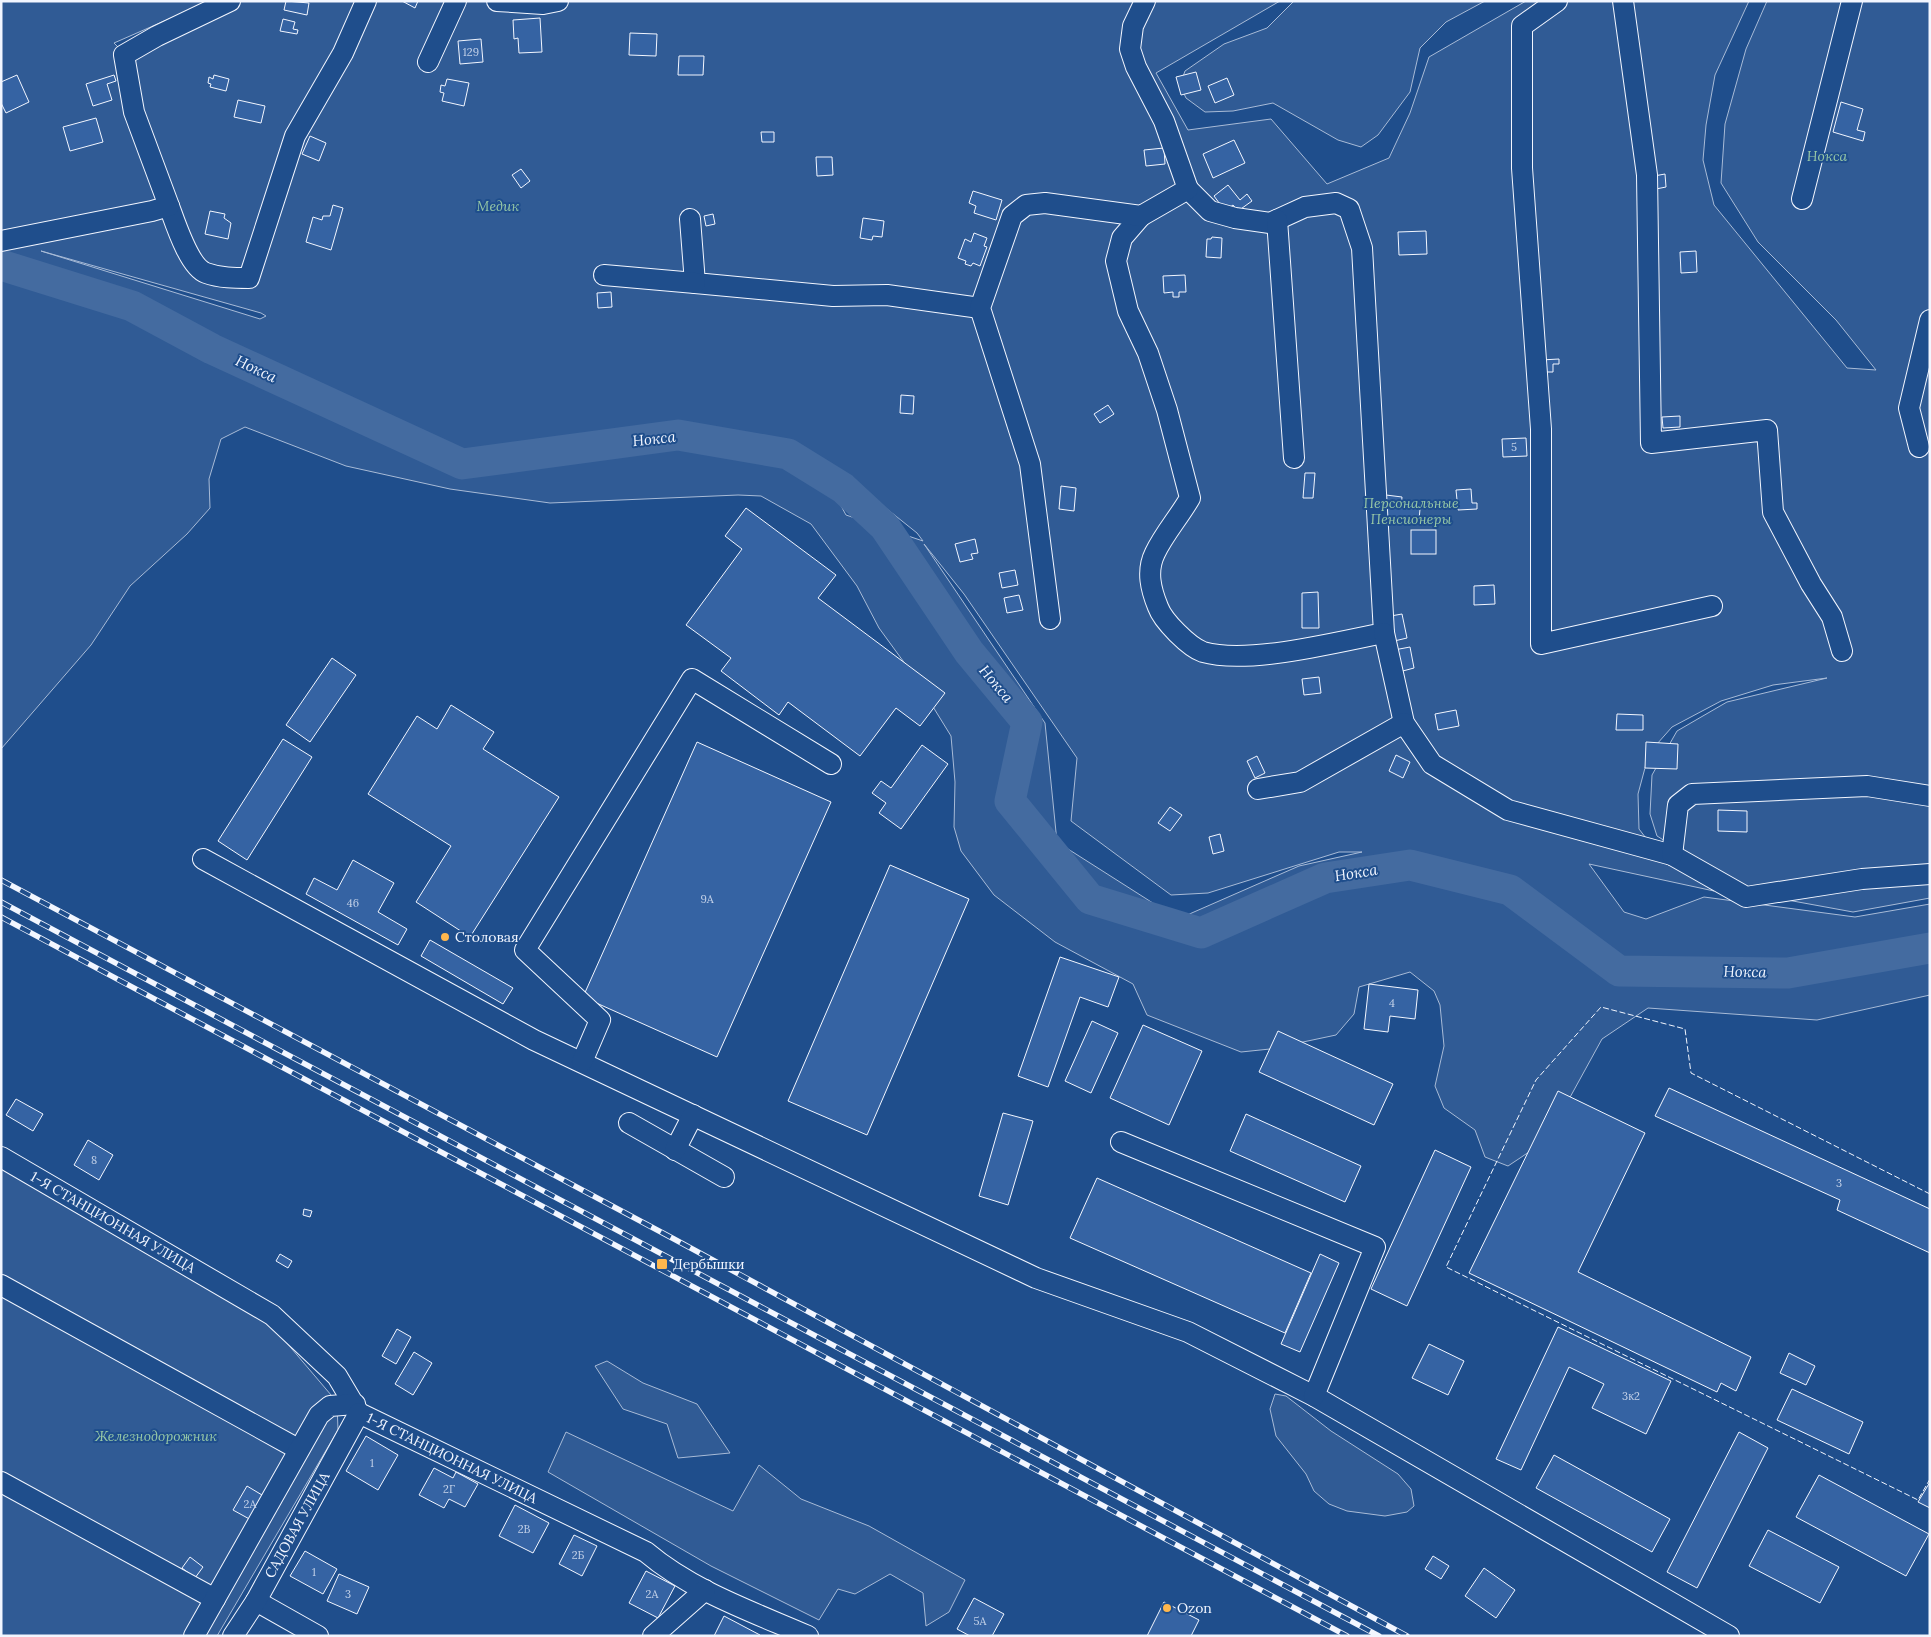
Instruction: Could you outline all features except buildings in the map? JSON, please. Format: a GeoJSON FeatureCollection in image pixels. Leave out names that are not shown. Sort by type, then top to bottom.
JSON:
{"type":"FeatureCollection","features":[{"type":"Feature","properties":{"kind":"street"},"geometry":{"type":"LineString","coordinates":[[230,1],[156,36],[124,55],[134,112],[185,249],[204,273],[225,277],[249,278],[295,136],[342,53],[366,1]]}},
{"type":"Feature","properties":{"kind":"street"},"geometry":{"type":"LineString","coordinates":[[428,62],[456,1]]}},
{"type":"Feature","properties":{"kind":"street"},"geometry":{"type":"LineString","coordinates":[[497,1],[542,4],[558,1]]}},
{"type":"Feature","properties":{"kind":"street"},"geometry":{"type":"LineString","coordinates":[[1145,1],[1133,26],[1130,49],[1136,67],[1164,121],[1188,189],[1210,211],[1235,218],[1270,223],[1305,207],[1336,204],[1350,209],[1362,248],[1384,633],[1404,723],[1432,764],[1508,810],[1672,855],[1746,897],[1862,879],[1930,874]]}},
{"type":"Feature","properties":{"kind":"street"},"geometry":{"type":"LineString","coordinates":[[1557,1],[1522,26],[1522,168],[1541,429],[1541,644],[1712,606]]}},
{"type":"Feature","properties":{"kind":"street"},"geometry":{"type":"LineString","coordinates":[[1623,1],[1647,175],[1651,442],[1767,430],[1773,512],[1811,584],[1832,617],[1842,652]]}},
{"type":"Feature","properties":{"kind":"street"},"geometry":{"type":"LineString","coordinates":[[1802,199],[1852,1]]}},
{"type":"Feature","properties":{"kind":"street"},"geometry":{"type":"LineString","coordinates":[[1188,189],[1141,216],[1122,238],[1116,261],[1128,311],[1148,353],[1190,498],[1154,554],[1150,585],[1160,614],[1181,637],[1202,652],[1238,656],[1313,647],[1384,633]]}},
{"type":"Feature","properties":{"kind":"street"},"geometry":{"type":"LineString","coordinates":[[1050,619],[1030,464],[980,308],[1012,216],[1026,205],[1045,203],[1141,216]]}},
{"type":"Feature","properties":{"kind":"street"},"geometry":{"type":"LineString","coordinates":[[1,241],[152,212],[169,206]]}},
{"type":"Feature","properties":{"kind":"street"},"geometry":{"type":"LineString","coordinates":[[690,219],[695,283]]}},
{"type":"Feature","properties":{"kind":"street"},"geometry":{"type":"LineString","coordinates":[[1277,220],[1294,458]]}},
{"type":"Feature","properties":{"kind":"street"},"geometry":{"type":"LineString","coordinates":[[604,275],[833,296],[887,295],[980,308]]}},
{"type":"Feature","properties":{"kind":"street"},"geometry":{"type":"LineString","coordinates":[[1919,448],[1909,408],[1930,320]]}},
{"type":"Feature","properties":{"kind":"street"},"geometry":{"type":"LineString","coordinates":[[582,1062],[600,1020],[524,950],[692,679],[831,764]]}},
{"type":"Feature","properties":{"kind":"street"},"geometry":{"type":"LineString","coordinates":[[1258,789],[1300,782],[1404,723]]}},
{"type":"Feature","properties":{"kind":"street"},"geometry":{"type":"LineString","coordinates":[[1672,855],[1678,805],[1692,794],[1867,786],[1930,796]]}},
{"type":"Feature","properties":{"kind":"street"},"geometry":{"type":"LineString","coordinates":[[203,859],[534,1040],[1036,1278],[1188,1332],[1314,1396],[1729,1636]]}},
{"type":"Feature","properties":{"kind":"street"},"geometry":{"type":"LineString","coordinates":[[675,1150],[693,1115]]}},
{"type":"Feature","properties":{"kind":"street"},"geometry":{"type":"LineString","coordinates":[[628,1124],[724,1177]]}},
{"type":"Feature","properties":{"kind":"street"},"geometry":{"type":"LineString","coordinates":[[1122,1142],[1375,1247],[1314,1396]]}},
{"type":"Feature","properties":{"kind":"street","name":"1-Я СТАНЦИОННАЯ УЛИЦА"},"geometry":{"type":"LineString","coordinates":[[1,1157],[272,1315],[337,1376],[357,1408],[646,1552],[661,1565],[705,1590],[808,1636]]}},
{"type":"Feature","properties":{"kind":"street"},"geometry":{"type":"LineString","coordinates":[[1,1285],[298,1449]]}},
{"type":"Feature","properties":{"kind":"street"},"geometry":{"type":"LineString","coordinates":[[194,1636],[298,1449],[319,1415],[330,1406],[357,1408]]}},
{"type":"Feature","properties":{"kind":"street","name":"САДОВАЯ УЛИЦА"},"geometry":{"type":"LineString","coordinates":[[233,1636],[256,1601],[357,1408]]}},
{"type":"Feature","properties":{"kind":"street"},"geometry":{"type":"LineString","coordinates":[[1,1482],[215,1599]]}},
{"type":"Feature","properties":{"kind":"street"},"geometry":{"type":"LineString","coordinates":[[653,1636],[705,1590]]}},
{"type":"Feature","properties":{"kind":"street"},"geometry":{"type":"LineString","coordinates":[[256,1601],[318,1636]]}},
{"type":"Feature","properties":{"kind":"shaded area"},"geometry":{"type":"Polygon","coordinates":[[[1,1],[210,1],[114,43],[118,47],[149,40],[227,1],[1280,1],[1156,73],[1188,130],[1271,119],[1327,184],[1389,158],[1410,113],[1429,57],[1526,1],[1749,1],[1715,75],[1706,125],[1703,160],[1714,205],[1847,368],[1876,370],[1836,320],[1758,242],[1721,183],[1725,124],[1746,49],[1767,1],[1930,1],[1930,898],[1853,912],[1749,893],[1657,836],[1650,814],[1652,775],[1677,731],[1727,702],[1827,678],[1773,685],[1721,701],[1672,727],[1649,753],[1638,794],[1639,829],[1662,859],[1714,891],[1589,864],[1624,912],[1646,919],[1704,897],[1855,917],[1930,904],[1930,995],[1817,1020],[1648,1008],[1602,1039],[1557,1121],[1532,1150],[1508,1166],[1485,1157],[1475,1130],[1444,1108],[1435,1086],[1444,1046],[1440,1005],[1434,991],[1410,972],[1359,987],[1354,1014],[1336,1035],[1270,1049],[1241,1052],[1147,1015],[1133,984],[1055,942],[994,895],[961,851],[954,827],[955,782],[951,736],[914,676],[879,628],[857,586],[811,524],[761,496],[738,495],[550,503],[450,489],[346,466],[245,427],[221,439],[209,479],[210,508],[187,534],[130,586],[91,645],[1,749],[1,1]],[[41,251],[260,319],[266,316],[261,313],[41,251]],[[816,460],[846,515],[923,541],[917,533],[842,473],[816,460]],[[924,544],[1045,723],[1057,842],[1178,919],[1299,866],[1362,852],[1339,852],[1208,893],[1171,895],[1071,821],[1077,758],[964,594],[924,544]]]}},
{"type":"Feature","properties":{"kind":"shaded area"},"geometry":{"type":"Polygon","coordinates":[[[1294,1],[1485,1],[1446,22],[1420,48],[1410,92],[1378,135],[1361,147],[1338,140],[1273,103],[1233,111],[1205,112],[1186,98],[1180,85],[1185,71],[1224,44],[1267,28],[1294,1]]]}},
{"type":"Feature","properties":{"kind":"shaded area","name":"Железнодорожник"},"geometry":{"type":"Polygon","coordinates":[[[1,1167],[269,1322],[337,1402],[338,1430],[217,1636],[1,1636],[1,1167]]]}},
{"type":"Feature","properties":{"kind":"shaded area"},"geometry":{"type":"Polygon","coordinates":[[[607,1361],[643,1383],[697,1404],[730,1453],[678,1458],[667,1424],[623,1409],[595,1366],[607,1361]]]}},
{"type":"Feature","properties":{"kind":"shaded area"},"geometry":{"type":"Polygon","coordinates":[[[1275,1394],[1286,1396],[1331,1431],[1398,1474],[1411,1489],[1414,1506],[1407,1512],[1385,1516],[1347,1511],[1329,1504],[1314,1491],[1306,1474],[1276,1436],[1270,1409],[1275,1394]]]}},
{"type":"Feature","properties":{"kind":"shaded area"},"geometry":{"type":"Polygon","coordinates":[[[566,1432],[733,1511],[759,1465],[801,1499],[869,1526],[965,1580],[949,1612],[926,1626],[923,1593],[890,1574],[855,1594],[838,1589],[819,1620],[711,1566],[548,1472],[566,1432]]]}},
{"type":"Feature","properties":{"kind":"waterway","name":"Нокса"},"geometry":{"type":"LineString","coordinates":[[1,265],[132,306],[212,349],[462,464],[678,435],[788,454],[843,488],[885,527],[969,652],[1027,722],[1010,801],[1090,899],[1201,933],[1325,878],[1410,865],[1510,890],[1619,971],[1788,973],[1930,948]]}},
{"type":"Feature","properties":{"kind":"railway"},"geometry":{"type":"LineString","coordinates":[[1,880],[674,1239],[1407,1636]]}},
{"type":"Feature","properties":{"kind":"railway"},"geometry":{"type":"LineString","coordinates":[[1,902],[1379,1636]]}},
{"type":"Feature","properties":{"kind":"railway"},"geometry":{"type":"LineString","coordinates":[[1,917],[1347,1636]]}},
{"type":"Feature","properties":{"kind":"fence"},"geometry":{"type":"LineString","coordinates":[[1930,1194],[1691,1073],[1685,1029],[1601,1007],[1536,1080],[1446,1267],[1918,1500],[1930,1479]]}},
{"type":"Feature","properties":{"kind":"place","name":"Столовая"},"geometry":{"type":"Point","coordinates":[445,937]}},
{"type":"Feature","properties":{"kind":"place","name":"Дербышки"},"geometry":{"type":"Point","coordinates":[662,1264]}},
{"type":"Feature","properties":{"kind":"place","name":"Ozon"},"geometry":{"type":"Point","coordinates":[1167,1608]}},
{"type":"Feature","properties":{"kind":"park label","name":"Медик"},"geometry":{"type":"Point","coordinates":[498,206]}},
{"type":"Feature","properties":{"kind":"park label","name":"Персональные Пенсионеры"},"geometry":{"type":"Point","coordinates":[1411,512]}}]}
